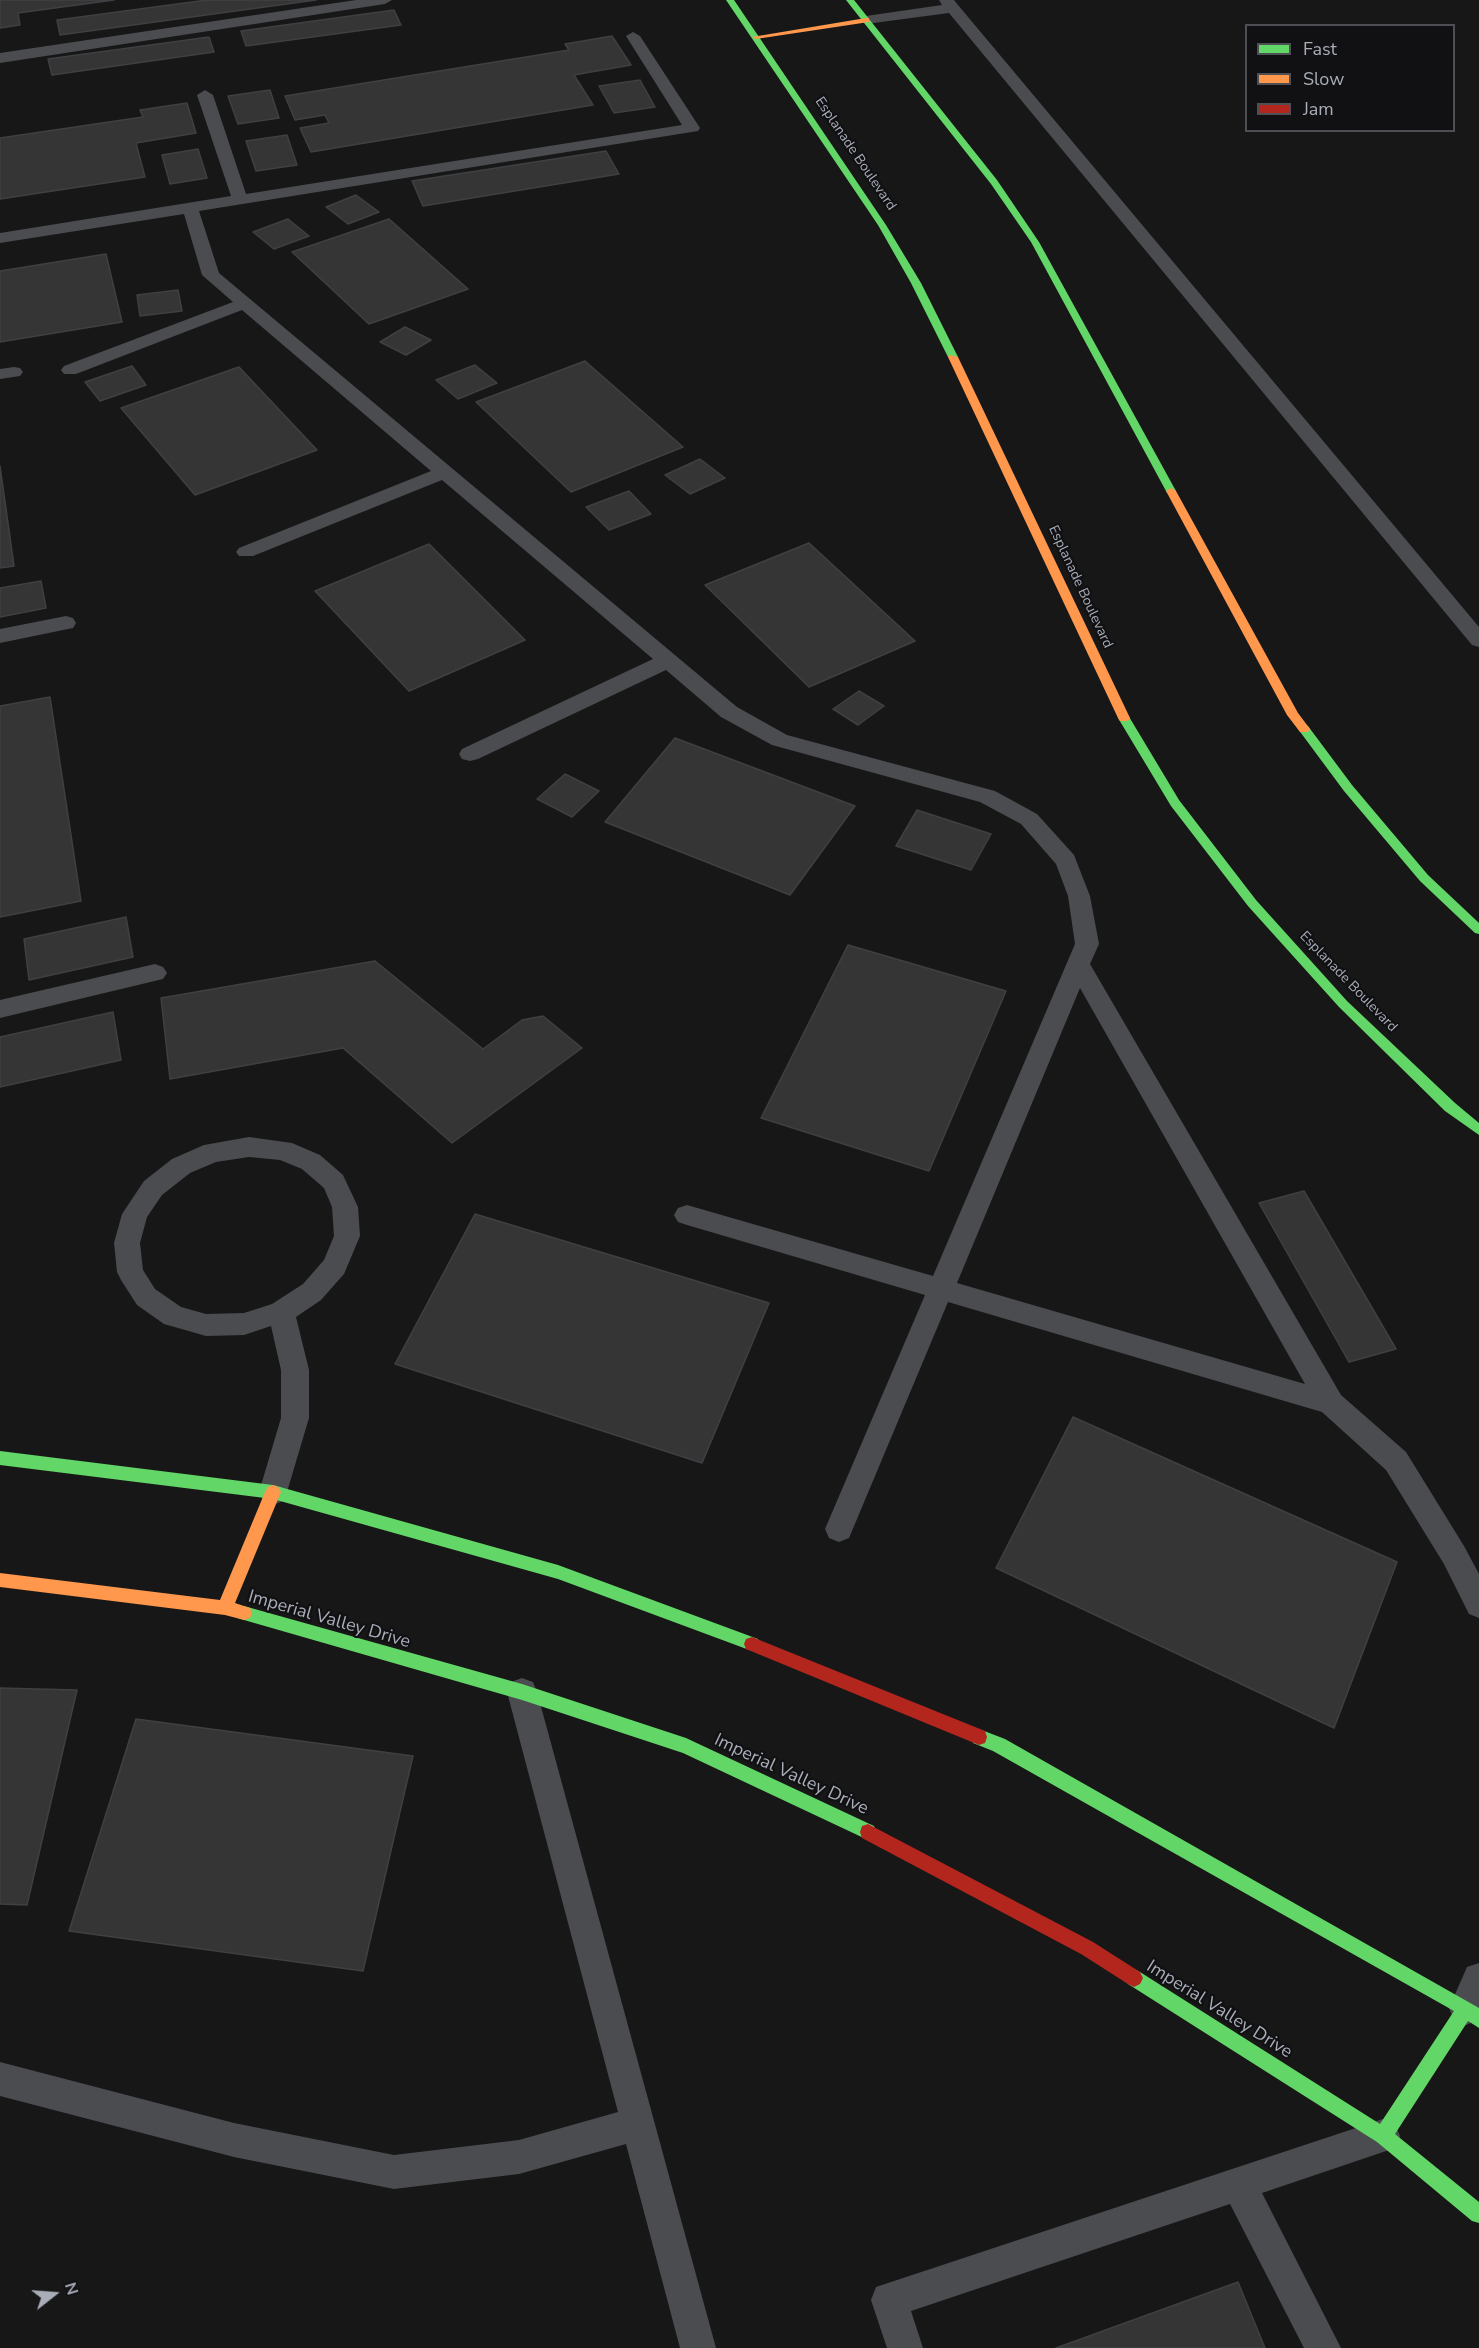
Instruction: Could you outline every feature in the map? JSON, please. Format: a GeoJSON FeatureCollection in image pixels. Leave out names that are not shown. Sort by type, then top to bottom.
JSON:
{"type":"FeatureCollection","features":[{"type":"Feature","properties":{"kind":"street","name":"Esplanade Boulevard"},"geometry":{"type":"LineString","coordinates":[[730,0],[882,225],[916,283],[1121,713],[1175,803],[1252,903],[1343,1004],[1450,1107],[1479,1130]]}},
{"type":"Feature","properties":{"kind":"street"},"geometry":{"type":"LineString","coordinates":[[850,0],[994,182],[1035,242],[1293,715],[1348,788],[1424,878],[1479,930]]}},
{"type":"Feature","properties":{"kind":"street"},"geometry":{"type":"LineString","coordinates":[[756,37],[866,20]]}},
{"type":"Feature","properties":{"kind":"street"},"geometry":{"type":"LineString","coordinates":[[0,1458],[273,1492],[558,1572],[707,1625],[999,1745],[1475,2002],[1383,2136]]}},
{"type":"Feature","properties":{"kind":"street"},"geometry":{"type":"LineString","coordinates":[[225,1608],[273,1492]]}},
{"type":"Feature","properties":{"kind":"street","name":"Imperial Valley Drive"},"geometry":{"type":"LineString","coordinates":[[0,1580],[225,1608],[522,1692],[686,1746],[878,1836],[1087,1948],[1383,2136],[1479,2214]]}},
{"type":"Feature","properties":{"kind":"lane"},"geometry":{"type":"LineString","coordinates":[[0,58],[385,0]]}},
{"type":"Feature","properties":{"kind":"lane"},"geometry":{"type":"LineString","coordinates":[[866,20],[950,4],[1479,640]]}},
{"type":"Feature","properties":{"kind":"lane"},"geometry":{"type":"LineString","coordinates":[[0,238],[692,128],[633,36]]}},
{"type":"Feature","properties":{"kind":"lane"},"geometry":{"type":"LineString","coordinates":[[205,95],[240,200]]}},
{"type":"Feature","properties":{"kind":"lane"},"geometry":{"type":"LineString","coordinates":[[190,208],[212,275],[729,712],[780,740],[987,796],[1029,819],[1065,861],[1078,896],[1087,944],[839,1529]]}},
{"type":"Feature","properties":{"kind":"lane"},"geometry":{"type":"LineString","coordinates":[[70,370],[246,303]]}},
{"type":"Feature","properties":{"kind":"lane"},"geometry":{"type":"LineString","coordinates":[[246,552],[445,472]]}},
{"type":"Feature","properties":{"kind":"lane"},"geometry":{"type":"LineString","coordinates":[[0,636],[66,623]]}},
{"type":"Feature","properties":{"kind":"lane"},"geometry":{"type":"LineString","coordinates":[[470,754],[667,661]]}},
{"type":"Feature","properties":{"kind":"lane"},"geometry":{"type":"LineString","coordinates":[[1078,964],[1330,1403],[1396,1461],[1454,1555],[1479,1604]]}},
{"type":"Feature","properties":{"kind":"lane"},"geometry":{"type":"LineString","coordinates":[[0,1009],[155,973]]}},
{"type":"Feature","properties":{"kind":"lane"},"geometry":{"type":"LineString","coordinates":[[249,1147],[283,1150],[311,1162],[334,1182],[345,1207],[346,1236],[335,1266],[312,1292],[281,1312],[244,1324],[206,1325],[172,1316],[146,1297],[130,1272],[127,1243],[135,1214],[153,1188],[181,1166],[213,1152],[249,1147]]}},
{"type":"Feature","properties":{"kind":"lane"},"geometry":{"type":"LineString","coordinates":[[687,1215],[1330,1403]]}},
{"type":"Feature","properties":{"kind":"lane"},"geometry":{"type":"LineString","coordinates":[[273,1492],[295,1418],[295,1371],[281,1312]]}},
{"type":"Feature","properties":{"kind":"lane"},"geometry":{"type":"LineString","coordinates":[[522,1692],[698,2348]]}},
{"type":"Feature","properties":{"kind":"lane"},"geometry":{"type":"LineString","coordinates":[[0,2079],[234,2140],[394,2172],[519,2157],[638,2124]]}},
{"type":"Feature","properties":{"kind":"lane"},"geometry":{"type":"LineString","coordinates":[[905,2348],[890,2300],[1383,2136]]}},
{"type":"Feature","properties":{"kind":"lane"},"geometry":{"type":"LineString","coordinates":[[1238,2183],[1323,2348]]}},
{"type":"Feature","properties":{"kind":"building"},"geometry":{"type":"Polygon","coordinates":[[[0,0],[114,0],[18,13],[20,25],[0,28],[0,0]]]}},
{"type":"Feature","properties":{"kind":"building"},"geometry":{"type":"Polygon","coordinates":[[[207,0],[316,0],[60,35],[57,20],[207,0]]]}},
{"type":"Feature","properties":{"kind":"building"},"geometry":{"type":"Polygon","coordinates":[[[394,10],[401,25],[246,46],[241,31],[394,10]]]}},
{"type":"Feature","properties":{"kind":"building"},"geometry":{"type":"Polygon","coordinates":[[[612,36],[631,65],[574,75],[593,105],[311,152],[300,128],[329,123],[325,115],[295,120],[285,96],[569,50],[565,44],[612,36]]]}},
{"type":"Feature","properties":{"kind":"building"},"geometry":{"type":"Polygon","coordinates":[[[209,37],[214,52],[52,75],[48,59],[209,37]]]}},
{"type":"Feature","properties":{"kind":"building"},"geometry":{"type":"Polygon","coordinates":[[[640,80],[655,107],[614,113],[599,86],[640,80]]]}},
{"type":"Feature","properties":{"kind":"building"},"geometry":{"type":"Polygon","coordinates":[[[270,90],[279,118],[238,124],[228,96],[270,90]]]}},
{"type":"Feature","properties":{"kind":"building"},"geometry":{"type":"Polygon","coordinates":[[[187,103],[196,133],[136,143],[145,177],[0,199],[0,138],[143,117],[140,110],[187,103]]]}},
{"type":"Feature","properties":{"kind":"building"},"geometry":{"type":"Polygon","coordinates":[[[287,135],[297,165],[256,171],[246,141],[287,135]]]}},
{"type":"Feature","properties":{"kind":"building"},"geometry":{"type":"Polygon","coordinates":[[[198,149],[207,178],[170,184],[162,155],[198,149]]]}},
{"type":"Feature","properties":{"kind":"building"},"geometry":{"type":"Polygon","coordinates":[[[606,151],[619,174],[423,206],[412,181],[606,151]]]}},
{"type":"Feature","properties":{"kind":"building"},"geometry":{"type":"Polygon","coordinates":[[[356,195],[379,212],[348,224],[326,207],[356,195]]]}},
{"type":"Feature","properties":{"kind":"building"},"geometry":{"type":"Polygon","coordinates":[[[288,219],[309,236],[274,249],[253,232],[288,219]]]}},
{"type":"Feature","properties":{"kind":"building"},"geometry":{"type":"Polygon","coordinates":[[[389,219],[468,289],[369,324],[292,252],[389,219]]]}},
{"type":"Feature","properties":{"kind":"building"},"geometry":{"type":"Polygon","coordinates":[[[106,254],[122,322],[0,342],[0,271],[106,254]]]}},
{"type":"Feature","properties":{"kind":"building"},"geometry":{"type":"Polygon","coordinates":[[[178,290],[182,311],[140,316],[137,295],[178,290]]]}},
{"type":"Feature","properties":{"kind":"building"},"geometry":{"type":"Polygon","coordinates":[[[405,327],[431,340],[406,355],[380,342],[405,327]]]}},
{"type":"Feature","properties":{"kind":"building"},"geometry":{"type":"Polygon","coordinates":[[[585,361],[683,447],[571,492],[476,402],[585,361]]]}},
{"type":"Feature","properties":{"kind":"building"},"geometry":{"type":"Polygon","coordinates":[[[475,365],[497,383],[458,399],[436,380],[475,365]]]}},
{"type":"Feature","properties":{"kind":"building"},"geometry":{"type":"Polygon","coordinates":[[[132,366],[146,385],[100,401],[85,382],[132,366]]]}},
{"type":"Feature","properties":{"kind":"building"},"geometry":{"type":"Polygon","coordinates":[[[239,367],[317,450],[195,495],[121,408],[239,367]]]}},
{"type":"Feature","properties":{"kind":"building"},"geometry":{"type":"Polygon","coordinates":[[[700,459],[725,478],[690,494],[665,475],[700,459]]]}},
{"type":"Feature","properties":{"kind":"building"},"geometry":{"type":"Polygon","coordinates":[[[0,466],[14,566],[0,568],[0,466]]]}},
{"type":"Feature","properties":{"kind":"building"},"geometry":{"type":"Polygon","coordinates":[[[629,491],[651,514],[609,530],[586,507],[629,491]]]}},
{"type":"Feature","properties":{"kind":"building"},"geometry":{"type":"Polygon","coordinates":[[[809,543],[915,641],[809,687],[705,585],[809,543]]]}},
{"type":"Feature","properties":{"kind":"building"},"geometry":{"type":"Polygon","coordinates":[[[429,544],[525,640],[409,691],[315,591],[429,544]]]}},
{"type":"Feature","properties":{"kind":"building"},"geometry":{"type":"Polygon","coordinates":[[[41,581],[46,608],[0,617],[0,588],[41,581]]]}},
{"type":"Feature","properties":{"kind":"building"},"geometry":{"type":"Polygon","coordinates":[[[859,691],[884,706],[858,725],[833,709],[859,691]]]}},
{"type":"Feature","properties":{"kind":"building"},"geometry":{"type":"Polygon","coordinates":[[[50,697],[81,901],[0,917],[0,706],[50,697]]]}},
{"type":"Feature","properties":{"kind":"building"},"geometry":{"type":"Polygon","coordinates":[[[675,738],[855,806],[790,895],[605,822],[675,738]]]}},
{"type":"Feature","properties":{"kind":"building"},"geometry":{"type":"Polygon","coordinates":[[[565,774],[599,791],[572,817],[537,799],[565,774]]]}},
{"type":"Feature","properties":{"kind":"building"},"geometry":{"type":"Polygon","coordinates":[[[917,810],[991,834],[971,870],[896,846],[917,810]]]}},
{"type":"Feature","properties":{"kind":"building"},"geometry":{"type":"Polygon","coordinates":[[[126,917],[133,957],[29,980],[24,939],[126,917]]]}},
{"type":"Feature","properties":{"kind":"building"},"geometry":{"type":"Polygon","coordinates":[[[848,945],[1006,991],[929,1171],[761,1118],[848,945]]]}},
{"type":"Feature","properties":{"kind":"building"},"geometry":{"type":"Polygon","coordinates":[[[375,961],[483,1049],[522,1020],[543,1016],[582,1048],[452,1143],[343,1048],[170,1079],[161,998],[375,961]]]}},
{"type":"Feature","properties":{"kind":"building"},"geometry":{"type":"Polygon","coordinates":[[[113,1012],[121,1060],[0,1087],[0,1037],[113,1012]]]}},
{"type":"Feature","properties":{"kind":"building"},"geometry":{"type":"Polygon","coordinates":[[[1304,1191],[1396,1349],[1349,1362],[1259,1203],[1304,1191]]]}},
{"type":"Feature","properties":{"kind":"building"},"geometry":{"type":"Polygon","coordinates":[[[475,1214],[769,1303],[702,1463],[395,1364],[475,1214]]]}},
{"type":"Feature","properties":{"kind":"building"},"geometry":{"type":"Polygon","coordinates":[[[1073,1417],[1397,1562],[1334,1728],[996,1568],[1073,1417]]]}},
{"type":"Feature","properties":{"kind":"building"},"geometry":{"type":"Polygon","coordinates":[[[0,1688],[77,1690],[27,1905],[0,1904],[0,1688]]]}},
{"type":"Feature","properties":{"kind":"building"},"geometry":{"type":"Polygon","coordinates":[[[136,1719],[413,1756],[363,1971],[69,1931],[136,1719]]]}},
{"type":"Feature","properties":{"kind":"building"},"geometry":{"type":"Polygon","coordinates":[[[1238,2282],[1265,2348],[1056,2348],[1238,2282]]]}},
{"type":"Feature","properties":{"kind":"traffic: fast"},"geometry":{"type":"LineString","coordinates":[[730,0],[882,225],[916,283],[953,357]]}},
{"type":"Feature","properties":{"kind":"traffic: fast"},"geometry":{"type":"LineString","coordinates":[[850,0],[994,182],[1035,242],[1171,491]]}},
{"type":"Feature","properties":{"kind":"traffic: fast"},"geometry":{"type":"LineString","coordinates":[[1124,718],[1175,803],[1252,903],[1343,1004],[1450,1107],[1479,1130]]}},
{"type":"Feature","properties":{"kind":"traffic: fast"},"geometry":{"type":"LineString","coordinates":[[1304,729],[1348,788],[1424,878],[1479,930]]}},
{"type":"Feature","properties":{"kind":"traffic: fast"},"geometry":{"type":"LineString","coordinates":[[0,1458],[273,1492],[558,1572],[752,1644]]}},
{"type":"Feature","properties":{"kind":"traffic: fast"},"geometry":{"type":"LineString","coordinates":[[244,1613],[522,1692],[686,1746],[868,1832]]}},
{"type":"Feature","properties":{"kind":"traffic: fast"},"geometry":{"type":"LineString","coordinates":[[979,1737],[999,1745],[1466,2008],[1479,2019]]}},
{"type":"Feature","properties":{"kind":"traffic: fast"},"geometry":{"type":"LineString","coordinates":[[1134,1978],[1383,2136],[1479,2214]]}},
{"type":"Feature","properties":{"kind":"traffic: fast"},"geometry":{"type":"LineString","coordinates":[[1383,2136],[1466,2008]]}},
{"type":"Feature","properties":{"kind":"traffic: slow"},"geometry":{"type":"LineString","coordinates":[[756,37],[866,20]]}},
{"type":"Feature","properties":{"kind":"traffic: slow"},"geometry":{"type":"LineString","coordinates":[[953,357],[1124,718]]}},
{"type":"Feature","properties":{"kind":"traffic: slow"},"geometry":{"type":"LineString","coordinates":[[1171,491],[1293,715],[1304,729]]}},
{"type":"Feature","properties":{"kind":"traffic: slow"},"geometry":{"type":"LineString","coordinates":[[225,1608],[273,1492]]}},
{"type":"Feature","properties":{"kind":"traffic: slow"},"geometry":{"type":"LineString","coordinates":[[0,1580],[225,1608],[244,1613]]}},
{"type":"Feature","properties":{"kind":"traffic: jam"},"geometry":{"type":"LineString","coordinates":[[752,1644],[979,1737]]}},
{"type":"Feature","properties":{"kind":"traffic: jam"},"geometry":{"type":"LineString","coordinates":[[868,1832],[1087,1948],[1134,1978]]}}]}
